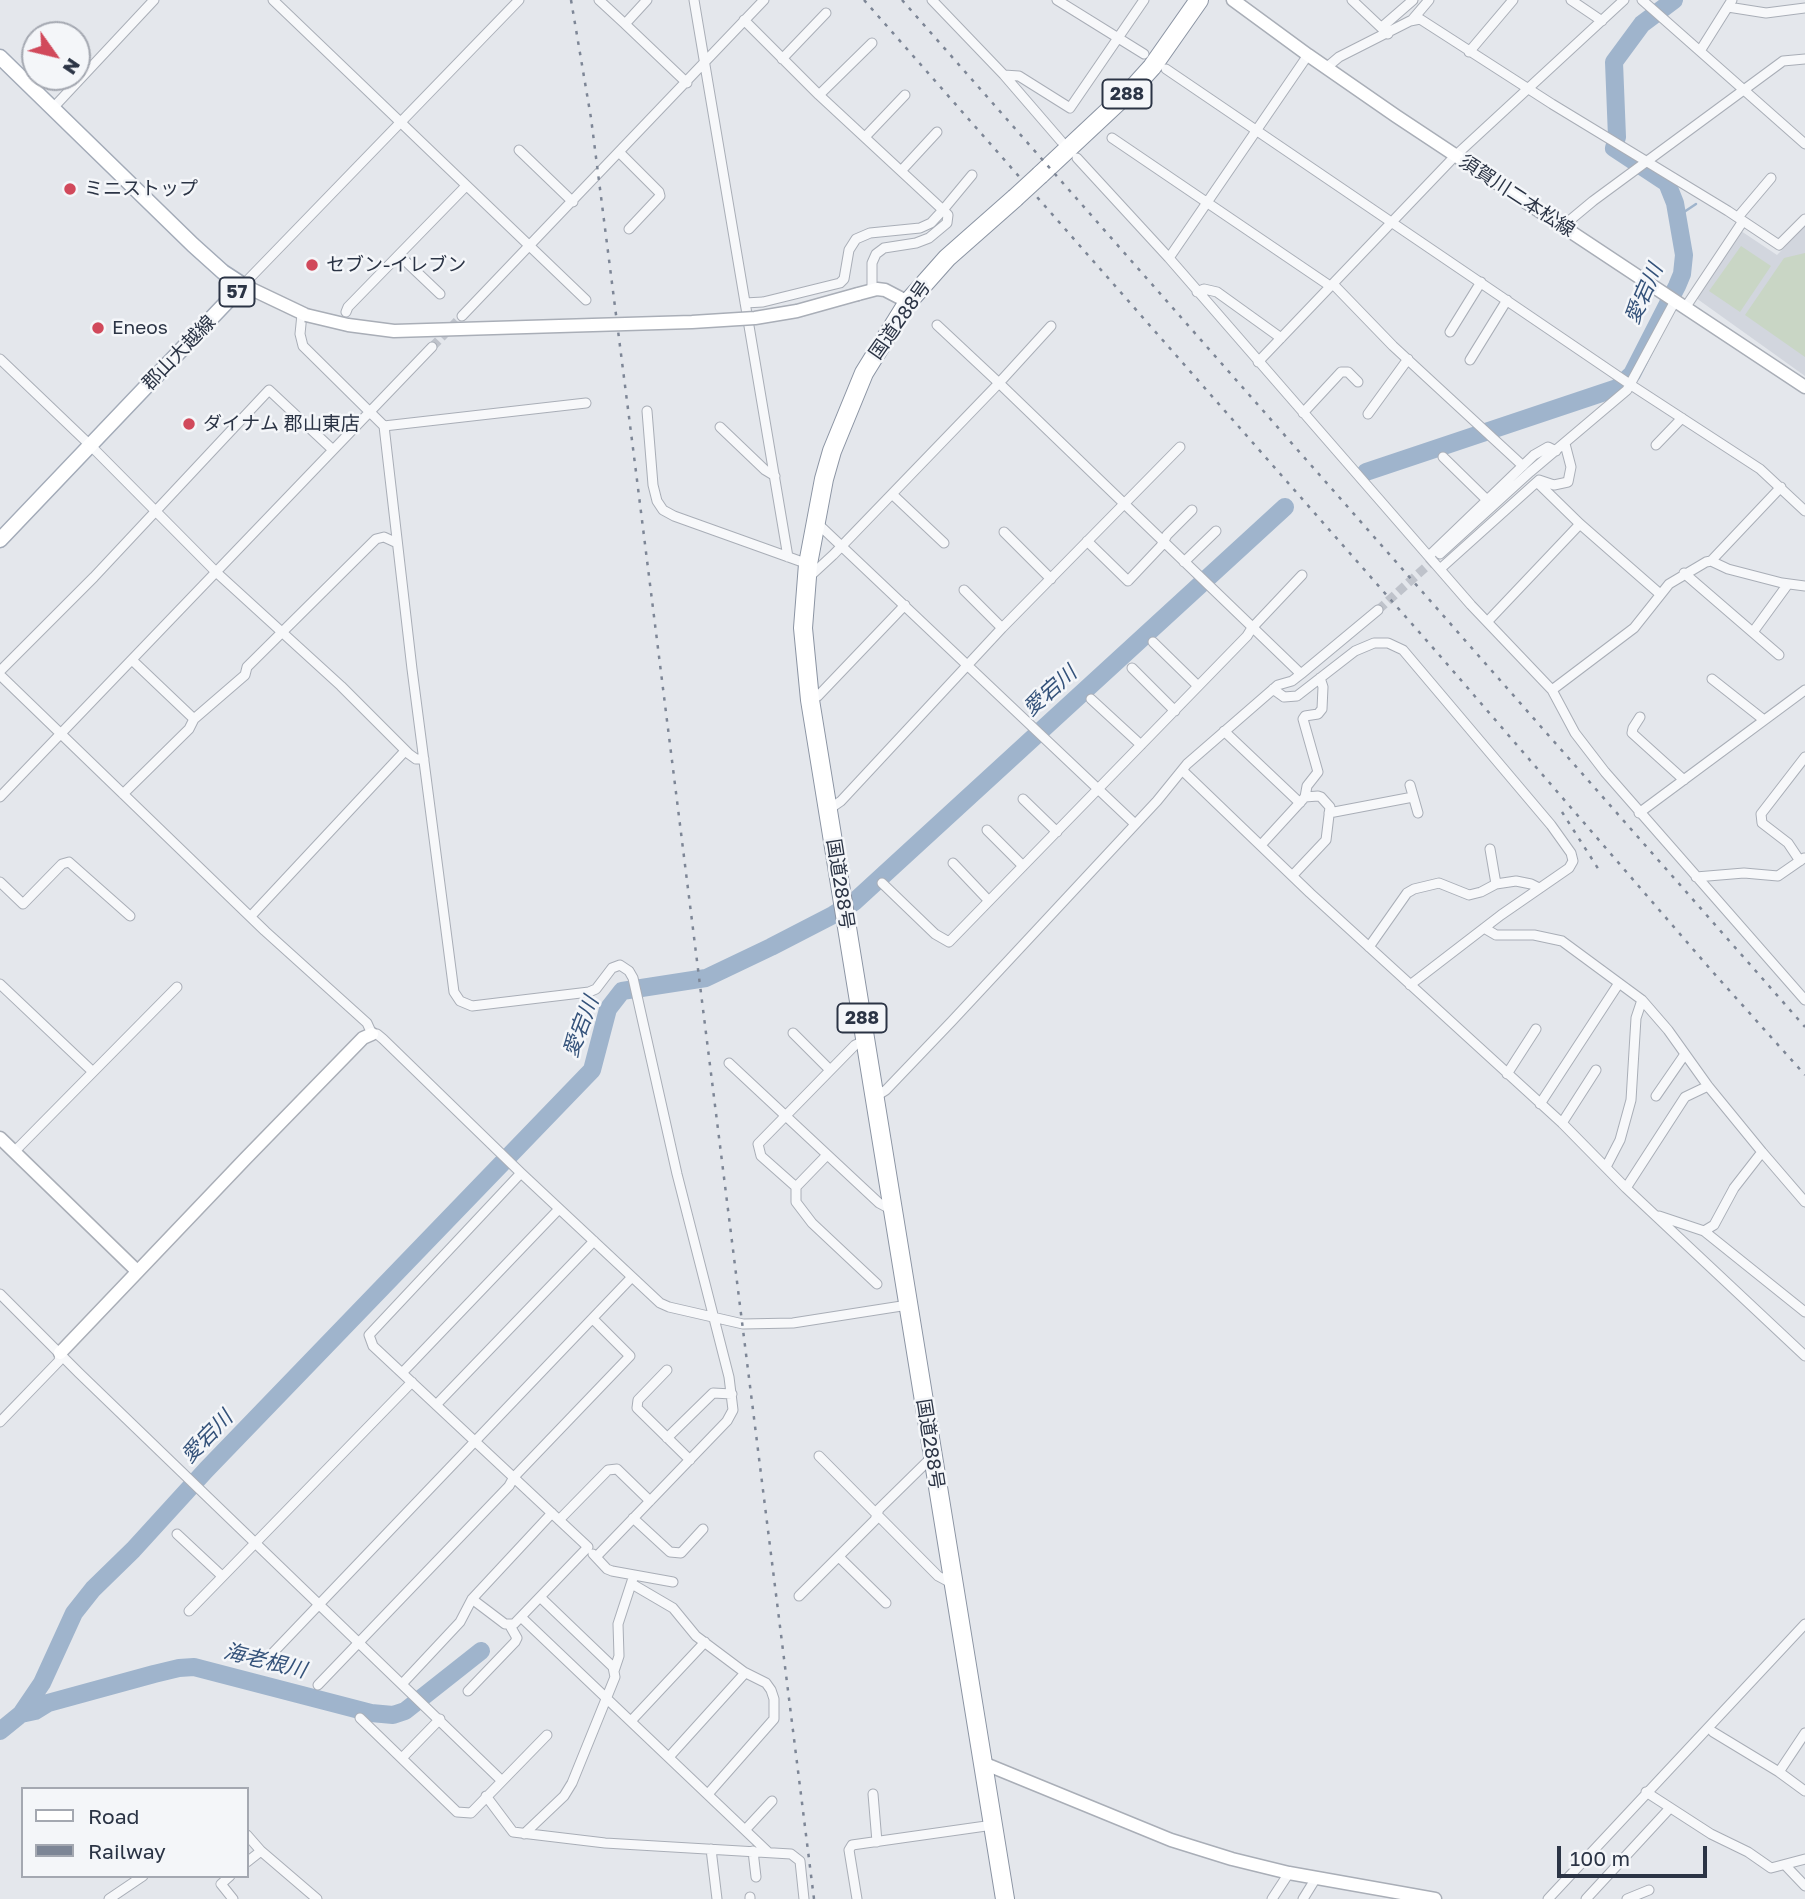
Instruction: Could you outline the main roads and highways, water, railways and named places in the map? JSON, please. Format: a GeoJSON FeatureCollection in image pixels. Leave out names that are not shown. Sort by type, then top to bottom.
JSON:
{"type":"FeatureCollection","features":[{"type":"Feature","properties":{"kind":"highway","name":"国道288号"},"geometry":{"type":"LineString","coordinates":[[1005,1899],[810,699],[803,628],[807,572],[814,520],[832,451],[864,373],[908,302],[947,258],[1133,89],[1152,67],[1199,0]]}},
{"type":"Feature","properties":{"kind":"main road","name":"郡山大越線"},"geometry":{"type":"LineString","coordinates":[[0,57],[193,245],[223,272],[243,285],[0,540]]}},
{"type":"Feature","properties":{"kind":"waterway","name":"愛宕川"},"geometry":{"type":"LineString","coordinates":[[1366,472],[1617,388],[1632,374],[1677,286],[1682,274],[1684,255],[1675,203],[1667,183],[1614,148],[1617,137],[1614,62],[1642,24],[1674,0]]}},
{"type":"Feature","properties":{"kind":"waterway"},"geometry":{"type":"LineString","coordinates":[[1678,216],[1696,204]]}},
{"type":"Feature","properties":{"kind":"waterway","name":"愛宕川"},"geometry":{"type":"LineString","coordinates":[[0,1731],[21,1714],[42,1683],[74,1613],[93,1589],[592,1070],[608,1009],[622,991],[706,978],[771,947],[854,902],[1285,507]]}},
{"type":"Feature","properties":{"kind":"waterway","name":"海老根川"},"geometry":{"type":"LineString","coordinates":[[21,1714],[35,1711],[48,1703],[154,1674],[194,1667],[371,1713],[393,1715],[405,1711],[481,1651]]}},
{"type":"Feature","properties":{"kind":"tunnel"},"geometry":{"type":"LineString","coordinates":[[432,347],[462,316]]}},
{"type":"Feature","properties":{"kind":"tunnel"},"geometry":{"type":"LineString","coordinates":[[1378,610],[1436,558]]}},
{"type":"Feature","properties":{"kind":"railway"},"geometry":{"type":"LineString","coordinates":[[571,0],[591,118],[814,1899]]}},
{"type":"Feature","properties":{"kind":"railway"},"geometry":{"type":"LineString","coordinates":[[864,0],[1805,1075]]}},
{"type":"Feature","properties":{"kind":"railway"},"geometry":{"type":"LineString","coordinates":[[902,0],[1805,1027]]}},
{"type":"Feature","properties":{"kind":"railway"},"geometry":{"type":"LineString","coordinates":[[1562,812],[1599,870]]}},
{"type":"Feature","properties":{"kind":"place","name":"ミニストップ"},"geometry":{"type":"Point","coordinates":[70,189]}},
{"type":"Feature","properties":{"kind":"place","name":"セブン-イレブン"},"geometry":{"type":"Point","coordinates":[312,265]}},
{"type":"Feature","properties":{"kind":"place","name":"Eneos"},"geometry":{"type":"Point","coordinates":[98,328]}},
{"type":"Feature","properties":{"kind":"place","name":"ダイナム 郡山東店"},"geometry":{"type":"Point","coordinates":[189,424]}}]}
